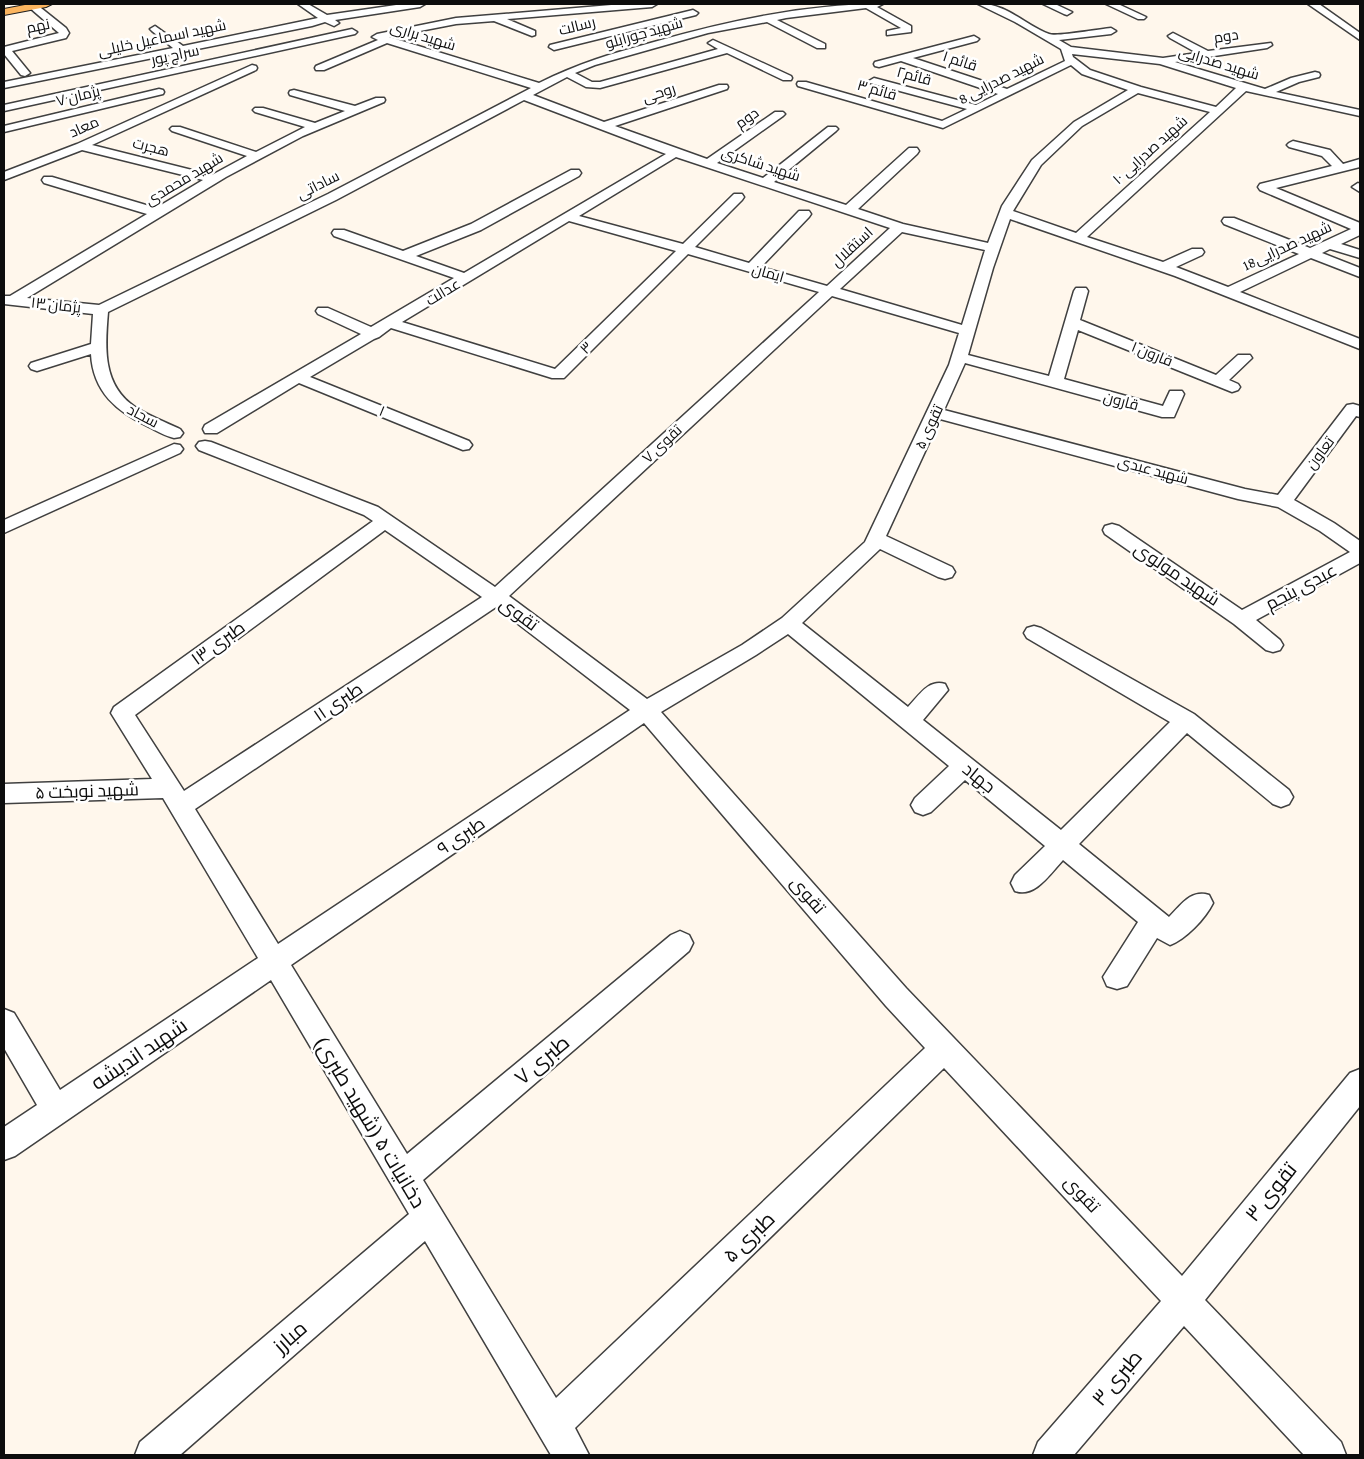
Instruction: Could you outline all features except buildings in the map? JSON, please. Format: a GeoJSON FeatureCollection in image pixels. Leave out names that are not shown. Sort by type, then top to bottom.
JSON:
{"type":"FeatureCollection","features":[{"type":"Feature","properties":{"kind":"main road"},"geometry":{"type":"LineString","coordinates":[[4,12],[46,4]]}},
{"type":"Feature","properties":{"kind":"street","name":"شهید براری"},"geometry":{"type":"LineString","coordinates":[[302,4],[326,18],[369,36],[540,87]]}},
{"type":"Feature","properties":{"kind":"street","name":"شهید اسماعیل خلیلی"},"geometry":{"type":"LineString","coordinates":[[4,85],[326,18],[420,4]]}},
{"type":"Feature","properties":{"kind":"street"},"geometry":{"type":"LineString","coordinates":[[320,68],[369,36],[456,21],[652,4]]}},
{"type":"Feature","properties":{"kind":"street"},"geometry":{"type":"LineString","coordinates":[[677,4],[720,27]]}},
{"type":"Feature","properties":{"kind":"street","name":"شهید جورابلو"},"geometry":{"type":"LineString","coordinates":[[540,87],[567,72],[590,63],[720,27],[767,18],[879,4]]}},
{"type":"Feature","properties":{"kind":"street","name":"شهید صدرایی"},"geometry":{"type":"LineString","coordinates":[[983,4],[1018,20],[1049,38],[1086,72],[1218,111]]}},
{"type":"Feature","properties":{"kind":"street"},"geometry":{"type":"LineString","coordinates":[[1048,4],[1067,12]]}},
{"type":"Feature","properties":{"kind":"street"},"geometry":{"type":"LineString","coordinates":[[1113,4],[1141,17]]}},
{"type":"Feature","properties":{"kind":"street"},"geometry":{"type":"LineString","coordinates":[[1313,4],[1360,37]]}},
{"type":"Feature","properties":{"kind":"street"},"geometry":{"type":"LineString","coordinates":[[867,5],[908,28],[908,30],[890,33]]}},
{"type":"Feature","properties":{"kind":"street","name":"نهم"},"geometry":{"type":"LineString","coordinates":[[25,73],[7,52],[8,49],[62,36],[64,33],[63,30],[33,6]]}},
{"type":"Feature","properties":{"kind":"street"},"geometry":{"type":"LineString","coordinates":[[588,11],[616,32]]}},
{"type":"Feature","properties":{"kind":"street","name":"رسالت"},"geometry":{"type":"LineString","coordinates":[[554,47],[693,13]]}},
{"type":"Feature","properties":{"kind":"street"},"geometry":{"type":"LineString","coordinates":[[495,18],[532,33]]}},
{"type":"Feature","properties":{"kind":"street"},"geometry":{"type":"LineString","coordinates":[[767,18],[821,46]]}},
{"type":"Feature","properties":{"kind":"street"},"geometry":{"type":"LineString","coordinates":[[154,29],[181,49]]}},
{"type":"Feature","properties":{"kind":"street"},"geometry":{"type":"LineString","coordinates":[[1049,38],[1111,32]]}},
{"type":"Feature","properties":{"kind":"street"},"geometry":{"type":"LineString","coordinates":[[694,34],[787,78]]}},
{"type":"Feature","properties":{"kind":"street","name":"سراج پور"},"geometry":{"type":"LineString","coordinates":[[4,108],[137,79],[369,36]]}},
{"type":"Feature","properties":{"kind":"street"},"geometry":{"type":"LineString","coordinates":[[1173,36],[1207,54]]}},
{"type":"Feature","properties":{"kind":"street"},"geometry":{"type":"LineString","coordinates":[[879,64],[974,39]]}},
{"type":"Feature","properties":{"kind":"street","name":"دوم"},"geometry":{"type":"LineString","coordinates":[[1161,61],[1267,45]]}},
{"type":"Feature","properties":{"kind":"street"},"geometry":{"type":"LineString","coordinates":[[567,72],[590,85],[600,85],[727,50]]}},
{"type":"Feature","properties":{"kind":"street","name":"شهید صدرایی"},"geometry":{"type":"LineString","coordinates":[[1069,55],[1161,61],[1244,87],[1360,113]]}},
{"type":"Feature","properties":{"kind":"street","name":"شهید صدرایی 8"},"geometry":{"type":"LineString","coordinates":[[943,125],[1007,93],[1069,55]]}},
{"type":"Feature","properties":{"kind":"street","name":"قائم ۱"},"geometry":{"type":"LineString","coordinates":[[902,58],[1007,93]]}},
{"type":"Feature","properties":{"kind":"street"},"geometry":{"type":"LineString","coordinates":[[112,63],[175,102]]}},
{"type":"Feature","properties":{"kind":"street","name":"معاد"},"geometry":{"type":"LineString","coordinates":[[4,176],[81,146],[252,68]]}},
{"type":"Feature","properties":{"kind":"street"},"geometry":{"type":"LineString","coordinates":[[1266,92],[1295,80],[1315,75]]}},
{"type":"Feature","properties":{"kind":"street","name":"قائم۲"},"geometry":{"type":"LineString","coordinates":[[874,81],[976,108]]}},
{"type":"Feature","properties":{"kind":"street","name":"قائم ۳"},"geometry":{"type":"LineString","coordinates":[[802,84],[943,125]]}},
{"type":"Feature","properties":{"kind":"street","name":"ساداتی"},"geometry":{"type":"LineString","coordinates":[[104,309],[332,197],[540,87]]}},
{"type":"Feature","properties":{"kind":"street","name":"روحی"},"geometry":{"type":"LineString","coordinates":[[604,126],[723,87]]}},
{"type":"Feature","properties":{"kind":"street","name":"شهید صدرایی ۱۰"},"geometry":{"type":"LineString","coordinates":[[1078,238],[1244,87]]}},
{"type":"Feature","properties":{"kind":"street","name":"تقوی ۵"},"geometry":{"type":"LineString","coordinates":[[646,710],[749,650],[789,623],[873,545],[936,413],[960,357],[993,248],[1008,206],[1036,163],[1078,124],[1137,88]]}},
{"type":"Feature","properties":{"kind":"street","name":"پژمان ۷"},"geometry":{"type":"LineString","coordinates":[[4,130],[159,92]]}},
{"type":"Feature","properties":{"kind":"street"},"geometry":{"type":"LineString","coordinates":[[294,93],[356,110]]}},
{"type":"Feature","properties":{"kind":"street","name":"شهید شاکری"},"geometry":{"type":"LineString","coordinates":[[524,96],[675,153],[898,227],[993,248]]}},
{"type":"Feature","properties":{"kind":"street","name":"شهید محمدی"},"geometry":{"type":"LineString","coordinates":[[8,301],[214,179],[316,127],[380,100]]}},
{"type":"Feature","properties":{"kind":"street"},"geometry":{"type":"LineString","coordinates":[[259,110],[316,127]]}},
{"type":"Feature","properties":{"kind":"street","name":"دوم"},"geometry":{"type":"LineString","coordinates":[[708,164],[779,114]]}},
{"type":"Feature","properties":{"kind":"street"},"geometry":{"type":"LineString","coordinates":[[176,129],[257,156]]}},
{"type":"Feature","properties":{"kind":"street"},"geometry":{"type":"LineString","coordinates":[[765,183],[832,130]]}},
{"type":"Feature","properties":{"kind":"street"},"geometry":{"type":"LineString","coordinates":[[1294,145],[1326,153],[1340,168]]}},
{"type":"Feature","properties":{"kind":"street","name":"هجرت"},"geometry":{"type":"LineString","coordinates":[[81,146],[214,179]]}},
{"type":"Feature","properties":{"kind":"street"},"geometry":{"type":"LineString","coordinates":[[849,210],[913,151]]}},
{"type":"Feature","properties":{"kind":"street","name":"عدالت"},"geometry":{"type":"LineString","coordinates":[[4,527],[191,435],[300,378],[675,153]]}},
{"type":"Feature","properties":{"kind":"street"},"geometry":{"type":"LineString","coordinates":[[1360,163],[1264,186],[1360,229]]}},
{"type":"Feature","properties":{"kind":"street"},"geometry":{"type":"LineString","coordinates":[[403,256],[476,227],[576,173]]}},
{"type":"Feature","properties":{"kind":"street"},"geometry":{"type":"LineString","coordinates":[[48,180],[158,213]]}},
{"type":"Feature","properties":{"kind":"street","name":"۳"},"geometry":{"type":"LineString","coordinates":[[391,323],[558,375],[738,197]]}},
{"type":"Feature","properties":{"kind":"street"},"geometry":{"type":"LineString","coordinates":[[1006,213],[1164,267],[1360,344]]}},
{"type":"Feature","properties":{"kind":"street"},"geometry":{"type":"LineString","coordinates":[[752,268],[804,214]]}},
{"type":"Feature","properties":{"kind":"street","name":"ایمان"},"geometry":{"type":"LineString","coordinates":[[568,217],[686,249],[967,331]]}},
{"type":"Feature","properties":{"kind":"street"},"geometry":{"type":"LineString","coordinates":[[1229,221],[1360,274]]}},
{"type":"Feature","properties":{"kind":"street","name":"استقلال"},"geometry":{"type":"LineString","coordinates":[[828,291],[898,227]]}},
{"type":"Feature","properties":{"kind":"street","name":"شهید صدرایی18"},"geometry":{"type":"LineString","coordinates":[[1228,292],[1360,229]]}},
{"type":"Feature","properties":{"kind":"street"},"geometry":{"type":"LineString","coordinates":[[339,233],[466,278]]}},
{"type":"Feature","properties":{"kind":"street"},"geometry":{"type":"LineString","coordinates":[[1329,245],[1360,254]]}},
{"type":"Feature","properties":{"kind":"street"},"geometry":{"type":"LineString","coordinates":[[1164,267],[1197,252]]}},
{"type":"Feature","properties":{"kind":"street","name":"تقوی ۷"},"geometry":{"type":"LineString","coordinates":[[496,597],[828,291]]}},
{"type":"Feature","properties":{"kind":"street"},"geometry":{"type":"LineString","coordinates":[[1055,382],[1081,291]]}},
{"type":"Feature","properties":{"kind":"street","name":"پژمان ۱۳"},"geometry":{"type":"LineString","coordinates":[[8,301],[104,309]]}},
{"type":"Feature","properties":{"kind":"street","name":"سجاد"},"geometry":{"type":"LineString","coordinates":[[104,309],[98,347],[100,370],[109,389],[122,405],[191,435]]}},
{"type":"Feature","properties":{"kind":"street"},"geometry":{"type":"LineString","coordinates":[[323,311],[374,334]]}},
{"type":"Feature","properties":{"kind":"street","name":"قارون ۱"},"geometry":{"type":"LineString","coordinates":[[1072,322],[1225,384],[1244,358]]}},
{"type":"Feature","properties":{"kind":"street"},"geometry":{"type":"LineString","coordinates":[[37,366],[98,347]]}},
{"type":"Feature","properties":{"kind":"street","name":"قارون"},"geometry":{"type":"LineString","coordinates":[[960,357],[1168,413],[1176,394]]}},
{"type":"Feature","properties":{"kind":"street","name":"۱"},"geometry":{"type":"LineString","coordinates":[[300,378],[464,445]]}},
{"type":"Feature","properties":{"kind":"street","name":"تعاون"},"geometry":{"type":"LineString","coordinates":[[1283,502],[1353,409],[1360,412]]}},
{"type":"Feature","properties":{"kind":"street","name":"شهید عبدی"},"geometry":{"type":"LineString","coordinates":[[936,413],[1244,495],[1283,502],[1327,527],[1360,550]]}},
{"type":"Feature","properties":{"kind":"street","name":"تقوی"},"geometry":{"type":"LineString","coordinates":[[191,435],[371,511],[496,597],[646,710],[896,997],[1328,1455]]}},
{"type":"Feature","properties":{"kind":"street","name":"طبری ۱۳"},"geometry":{"type":"LineString","coordinates":[[175,797],[122,713],[386,521]]}},
{"type":"Feature","properties":{"kind":"street","name":"شهید مولوی"},"geometry":{"type":"LineString","coordinates":[[1112,530],[1241,619],[1273,645]]}},
{"type":"Feature","properties":{"kind":"street"},"geometry":{"type":"LineString","coordinates":[[876,539],[945,572]]}},
{"type":"Feature","properties":{"kind":"street","name":"عبدی پنجم"},"geometry":{"type":"LineString","coordinates":[[1241,619],[1360,555]]}},
{"type":"Feature","properties":{"kind":"street","name":"طبری ۱۱"},"geometry":{"type":"LineString","coordinates":[[175,797],[496,597]]}},
{"type":"Feature","properties":{"kind":"street","name":"جهاد"},"geometry":{"type":"LineString","coordinates":[[789,623],[1162,927]]}},
{"type":"Feature","properties":{"kind":"street"},"geometry":{"type":"LineString","coordinates":[[1034,633],[1186,720],[1281,797]]}},
{"type":"Feature","properties":{"kind":"street"},"geometry":{"type":"LineString","coordinates":[[909,721],[937,690]]}},
{"type":"Feature","properties":{"kind":"street","name":"طبری ۹"},"geometry":{"type":"LineString","coordinates":[[275,963],[646,710]]}},
{"type":"Feature","properties":{"kind":"street"},"geometry":{"type":"LineString","coordinates":[[1024,883],[1186,720]]}},
{"type":"Feature","properties":{"kind":"street"},"geometry":{"type":"LineString","coordinates":[[923,804],[965,766]]}},
{"type":"Feature","properties":{"kind":"street","name":"شهید نوبخت ۵"},"geometry":{"type":"LineString","coordinates":[[4,794],[175,797]]}},
{"type":"Feature","properties":{"kind":"street","name":"دخانیات ۵ (شهید طبری)"},"geometry":{"type":"LineString","coordinates":[[175,797],[571,1455]]}},
{"type":"Feature","properties":{"kind":"street"},"geometry":{"type":"LineString","coordinates":[[1118,977],[1162,927],[1200,902]]}},
{"type":"Feature","properties":{"kind":"street","name":"طبری ۷"},"geometry":{"type":"LineString","coordinates":[[403,1177],[680,943]]}},
{"type":"Feature","properties":{"kind":"street","name":"شهید اندیشه"},"geometry":{"type":"LineString","coordinates":[[4,1145],[275,963]]}},
{"type":"Feature","properties":{"kind":"street"},"geometry":{"type":"LineString","coordinates":[[4,1022],[56,1110]]}},
{"type":"Feature","properties":{"kind":"street","name":"طبری ۵"},"geometry":{"type":"LineString","coordinates":[[553,1425],[945,1048]]}},
{"type":"Feature","properties":{"kind":"street","name":"تقوی ۳"},"geometry":{"type":"LineString","coordinates":[[1183,1301],[1360,1083]]}},
{"type":"Feature","properties":{"kind":"street","name":"مبارز"},"geometry":{"type":"LineString","coordinates":[[153,1455],[428,1218]]}},
{"type":"Feature","properties":{"kind":"street","name":"طبری ۳"},"geometry":{"type":"LineString","coordinates":[[1051,1455],[1183,1301]]}}]}
